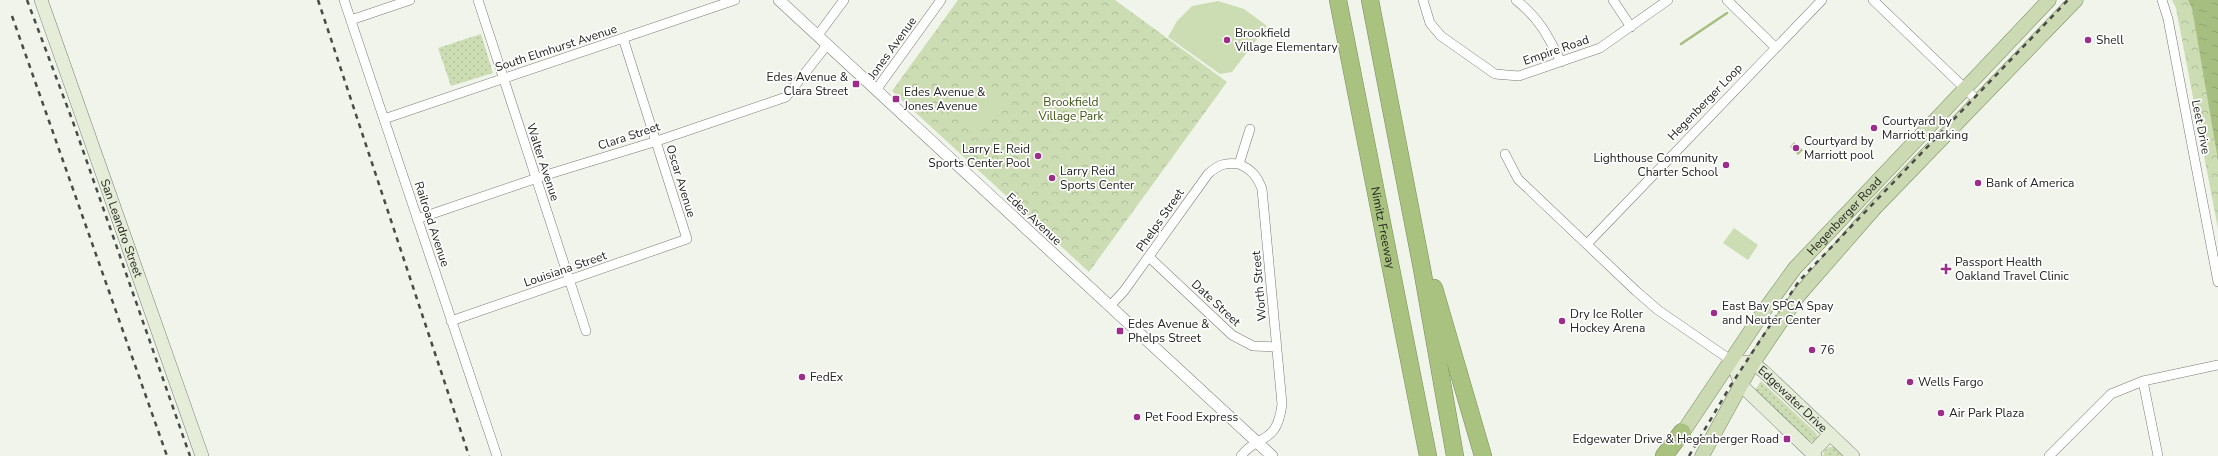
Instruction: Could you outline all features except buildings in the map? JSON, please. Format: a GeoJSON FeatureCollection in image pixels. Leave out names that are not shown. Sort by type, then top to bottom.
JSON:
{"type":"FeatureCollection","features":[{"type":"Feature","properties":{"kind":"highway","name":"Nimitz Freeway"},"geometry":{"type":"LineString","coordinates":[[1338,0],[1428,456]]}},
{"type":"Feature","properties":{"kind":"highway"},"geometry":{"type":"LineString","coordinates":[[1370,0],[1422,269],[1455,456]]}},
{"type":"Feature","properties":{"kind":"highway"},"geometry":{"type":"LineString","coordinates":[[1385,233],[1416,456]]}},
{"type":"Feature","properties":{"kind":"highway"},"geometry":{"type":"LineString","coordinates":[[1422,269],[1435,289],[1483,456]]}},
{"type":"Feature","properties":{"kind":"highway"},"geometry":{"type":"LineString","coordinates":[[1664,456],[1682,432]]}},
{"type":"Feature","properties":{"kind":"main road","name":"San Leandro Street"},"geometry":{"type":"LineString","coordinates":[[41,0],[202,456]]}},
{"type":"Feature","properties":{"kind":"main road","name":"Hegenberger Road"},"geometry":{"type":"LineString","coordinates":[[1669,456],[1682,432],[1795,268],[1964,87],[2049,0]]}},
{"type":"Feature","properties":{"kind":"main road","name":"Hegenberger Road"},"geometry":{"type":"LineString","coordinates":[[1702,456],[1740,385],[1786,312],[1822,267],[1875,208],[2076,0]]}},
{"type":"Feature","properties":{"kind":"main road","name":"Edgewater Drive"},"geometry":{"type":"LineString","coordinates":[[1813,455],[1740,385],[1732,361],[1753,364],[1853,456]]}},
{"type":"Feature","properties":{"kind":"main road"},"geometry":{"type":"LineString","coordinates":[[1813,455],[1830,434]]}},
{"type":"Feature","properties":{"kind":"street","name":"Railroad Avenue"},"geometry":{"type":"LineString","coordinates":[[344,0],[497,456]]}},
{"type":"Feature","properties":{"kind":"street"},"geometry":{"type":"LineString","coordinates":[[351,20],[410,0]]}},
{"type":"Feature","properties":{"kind":"street","name":"Walter Avenue"},"geometry":{"type":"LineString","coordinates":[[478,0],[586,331]]}},
{"type":"Feature","properties":{"kind":"street","name":"South Elmhurst Avenue"},"geometry":{"type":"LineString","coordinates":[[384,119],[503,77],[734,0]]}},
{"type":"Feature","properties":{"kind":"street","name":"Edes Avenue"},"geometry":{"type":"LineString","coordinates":[[779,0],[1272,456]]}},
{"type":"Feature","properties":{"kind":"street"},"geometry":{"type":"LineString","coordinates":[[818,35],[844,0]]}},
{"type":"Feature","properties":{"kind":"street","name":"Jones Avenue"},"geometry":{"type":"LineString","coordinates":[[876,90],[941,0]]}},
{"type":"Feature","properties":{"kind":"street","name":"Empire Road"},"geometry":{"type":"LineString","coordinates":[[1423,0],[1430,23],[1441,36],[1495,74],[1519,76],[1600,48],[1668,0]]}},
{"type":"Feature","properties":{"kind":"street"},"geometry":{"type":"LineString","coordinates":[[1516,0],[1532,12],[1544,28],[1561,62]]}},
{"type":"Feature","properties":{"kind":"street"},"geometry":{"type":"LineString","coordinates":[[1613,0],[1631,27]]}},
{"type":"Feature","properties":{"kind":"street"},"geometry":{"type":"LineString","coordinates":[[1727,0],[1775,47]]}},
{"type":"Feature","properties":{"kind":"street","name":"Hegenberger Loop"},"geometry":{"type":"LineString","coordinates":[[1587,244],[1775,47],[1822,0]]}},
{"type":"Feature","properties":{"kind":"street"},"geometry":{"type":"LineString","coordinates":[[1873,0],[1978,101]]}},
{"type":"Feature","properties":{"kind":"street","name":"Leet Drive"},"geometry":{"type":"LineString","coordinates":[[2162,0],[2168,19],[2218,282]]}},
{"type":"Feature","properties":{"kind":"street","name":"Oscar Avenue"},"geometry":{"type":"LineString","coordinates":[[623,38],[687,238]]}},
{"type":"Feature","properties":{"kind":"street","name":"Clara Street"},"geometry":{"type":"LineString","coordinates":[[417,219],[786,97],[827,45]]}},
{"type":"Feature","properties":{"kind":"street"},"geometry":{"type":"LineString","coordinates":[[1239,164],[1250,128]]}},
{"type":"Feature","properties":{"kind":"street"},"geometry":{"type":"LineString","coordinates":[[1505,154],[1518,179],[1647,301],[1732,361]]}},
{"type":"Feature","properties":{"kind":"street","name":"Phelps Street"},"geometry":{"type":"LineString","coordinates":[[1110,306],[1149,257],[1208,174],[1217,166],[1228,163],[1239,164]]}},
{"type":"Feature","properties":{"kind":"street","name":"Worth Street"},"geometry":{"type":"LineString","coordinates":[[1239,164],[1250,169],[1258,178],[1262,189],[1282,404],[1281,414],[1269,437],[1244,451],[1240,456]]}},
{"type":"Feature","properties":{"kind":"street","name":"Louisiana Street"},"geometry":{"type":"LineString","coordinates":[[452,321],[687,238]]}},
{"type":"Feature","properties":{"kind":"street","name":"Date Street"},"geometry":{"type":"LineString","coordinates":[[1149,257],[1232,335],[1253,346],[1277,347]]}},
{"type":"Feature","properties":{"kind":"street"},"geometry":{"type":"LineString","coordinates":[[2049,456],[2112,394],[2144,381],[2218,365]]}},
{"type":"Feature","properties":{"kind":"street"},"geometry":{"type":"LineString","coordinates":[[2144,381],[2158,456]]}},
{"type":"Feature","properties":{"kind":"green space","name":"Brookfield Village Park"},"geometry":{"type":"Polygon","coordinates":[[[958,0],[1115,0],[1227,82],[1089,272],[892,91],[958,0]]]}},
{"type":"Feature","properties":{"kind":"green space"},"geometry":{"type":"Polygon","coordinates":[[[2172,0],[2218,0],[2218,229],[2176,8],[2172,0]]]}},
{"type":"Feature","properties":{"kind":"green space"},"geometry":{"type":"Polygon","coordinates":[[[1218,1],[1244,9],[1267,26],[1232,72],[1220,74],[1168,37],[1177,21],[1192,6],[1218,1]]]}},
{"type":"Feature","properties":{"kind":"green space"},"geometry":{"type":"Polygon","coordinates":[[[481,34],[493,73],[451,86],[438,48],[481,34]]]}},
{"type":"Feature","properties":{"kind":"green space"},"geometry":{"type":"Polygon","coordinates":[[[973,74],[1003,101],[973,133],[943,105],[973,74]]]}},
{"type":"Feature","properties":{"kind":"green space"},"geometry":{"type":"Polygon","coordinates":[[[1734,228],[1758,245],[1748,260],[1723,243],[1734,228]]]}},
{"type":"Feature","properties":{"kind":"green space"},"geometry":{"type":"Polygon","coordinates":[[[1761,381],[1817,434],[1818,437],[1815,443],[1810,441],[1795,429],[1755,390],[1761,381]]]}},
{"type":"Feature","properties":{"kind":"green space"},"geometry":{"type":"Polygon","coordinates":[[[1829,447],[1835,447],[1845,456],[1823,456],[1824,451],[1829,447]]]}},
{"type":"Feature","properties":{"kind":"water"},"geometry":{"type":"Polygon","coordinates":[[[2188,0],[2218,0],[2218,160],[2192,8],[2188,0]]]}},
{"type":"Feature","properties":{"kind":"water","name":"Courtyard by Marriott pool"},"geometry":{"type":"Polygon","coordinates":[[[1794,142],[1803,150],[1798,155],[1790,147],[1794,142]]]}},
{"type":"Feature","properties":{"kind":"waterway"},"geometry":{"type":"LineString","coordinates":[[1681,44],[1727,13]]}},
{"type":"Feature","properties":{"kind":"railway"},"geometry":{"type":"LineString","coordinates":[[27,0],[73,122],[190,456]]}},
{"type":"Feature","properties":{"kind":"railway"},"geometry":{"type":"LineString","coordinates":[[318,0],[469,456]]}},
{"type":"Feature","properties":{"kind":"railway"},"geometry":{"type":"LineString","coordinates":[[1689,456],[1731,385],[1799,281],[2068,0]]}},
{"type":"Feature","properties":{"kind":"railway"},"geometry":{"type":"LineString","coordinates":[[12,16],[167,456]]}},
{"type":"Feature","properties":{"kind":"place","name":"Brookfield Village Elementary"},"geometry":{"type":"Point","coordinates":[1227,40]}},
{"type":"Feature","properties":{"kind":"place","name":"Shell"},"geometry":{"type":"Point","coordinates":[2088,40]}},
{"type":"Feature","properties":{"kind":"place","name":"Edes Avenue & Clara Street"},"geometry":{"type":"Point","coordinates":[856,84]}},
{"type":"Feature","properties":{"kind":"place","name":"Edes Avenue & Jones Avenue"},"geometry":{"type":"Point","coordinates":[896,99]}},
{"type":"Feature","properties":{"kind":"place","name":"Courtyard by Marriott parking"},"geometry":{"type":"Point","coordinates":[1874,128]}},
{"type":"Feature","properties":{"kind":"place","name":"Courtyard by Marriott pool"},"geometry":{"type":"Point","coordinates":[1796,148]}},
{"type":"Feature","properties":{"kind":"place","name":"Larry E. Reid Sports Center Pool"},"geometry":{"type":"Point","coordinates":[1038,156]}},
{"type":"Feature","properties":{"kind":"place","name":"Lighthouse Community Charter School"},"geometry":{"type":"Point","coordinates":[1726,165]}},
{"type":"Feature","properties":{"kind":"place","name":"Larry Reid Sports Center"},"geometry":{"type":"Point","coordinates":[1052,178]}},
{"type":"Feature","properties":{"kind":"place","name":"Bank of America"},"geometry":{"type":"Point","coordinates":[1978,183]}},
{"type":"Feature","properties":{"kind":"place","name":"Passport Health Oakland Travel Clinic"},"geometry":{"type":"Point","coordinates":[1946,269]}},
{"type":"Feature","properties":{"kind":"place","name":"East Bay SPCA Spay and Neuter Center"},"geometry":{"type":"Point","coordinates":[1714,313]}},
{"type":"Feature","properties":{"kind":"place","name":"Dry Ice Roller Hockey Arena"},"geometry":{"type":"Point","coordinates":[1562,321]}},
{"type":"Feature","properties":{"kind":"place","name":"Edes Avenue & Phelps Street"},"geometry":{"type":"Point","coordinates":[1120,331]}},
{"type":"Feature","properties":{"kind":"place","name":"76"},"geometry":{"type":"Point","coordinates":[1812,350]}},
{"type":"Feature","properties":{"kind":"place","name":"FedEx"},"geometry":{"type":"Point","coordinates":[802,377]}},
{"type":"Feature","properties":{"kind":"place","name":"Wells Fargo"},"geometry":{"type":"Point","coordinates":[1910,382]}},
{"type":"Feature","properties":{"kind":"place","name":"Air Park Plaza"},"geometry":{"type":"Point","coordinates":[1941,413]}},
{"type":"Feature","properties":{"kind":"place","name":"Pet Food Express"},"geometry":{"type":"Point","coordinates":[1137,417]}},
{"type":"Feature","properties":{"kind":"place","name":"Edgewater Drive & Hegenberger Road"},"geometry":{"type":"Point","coordinates":[1787,439]}}]}
